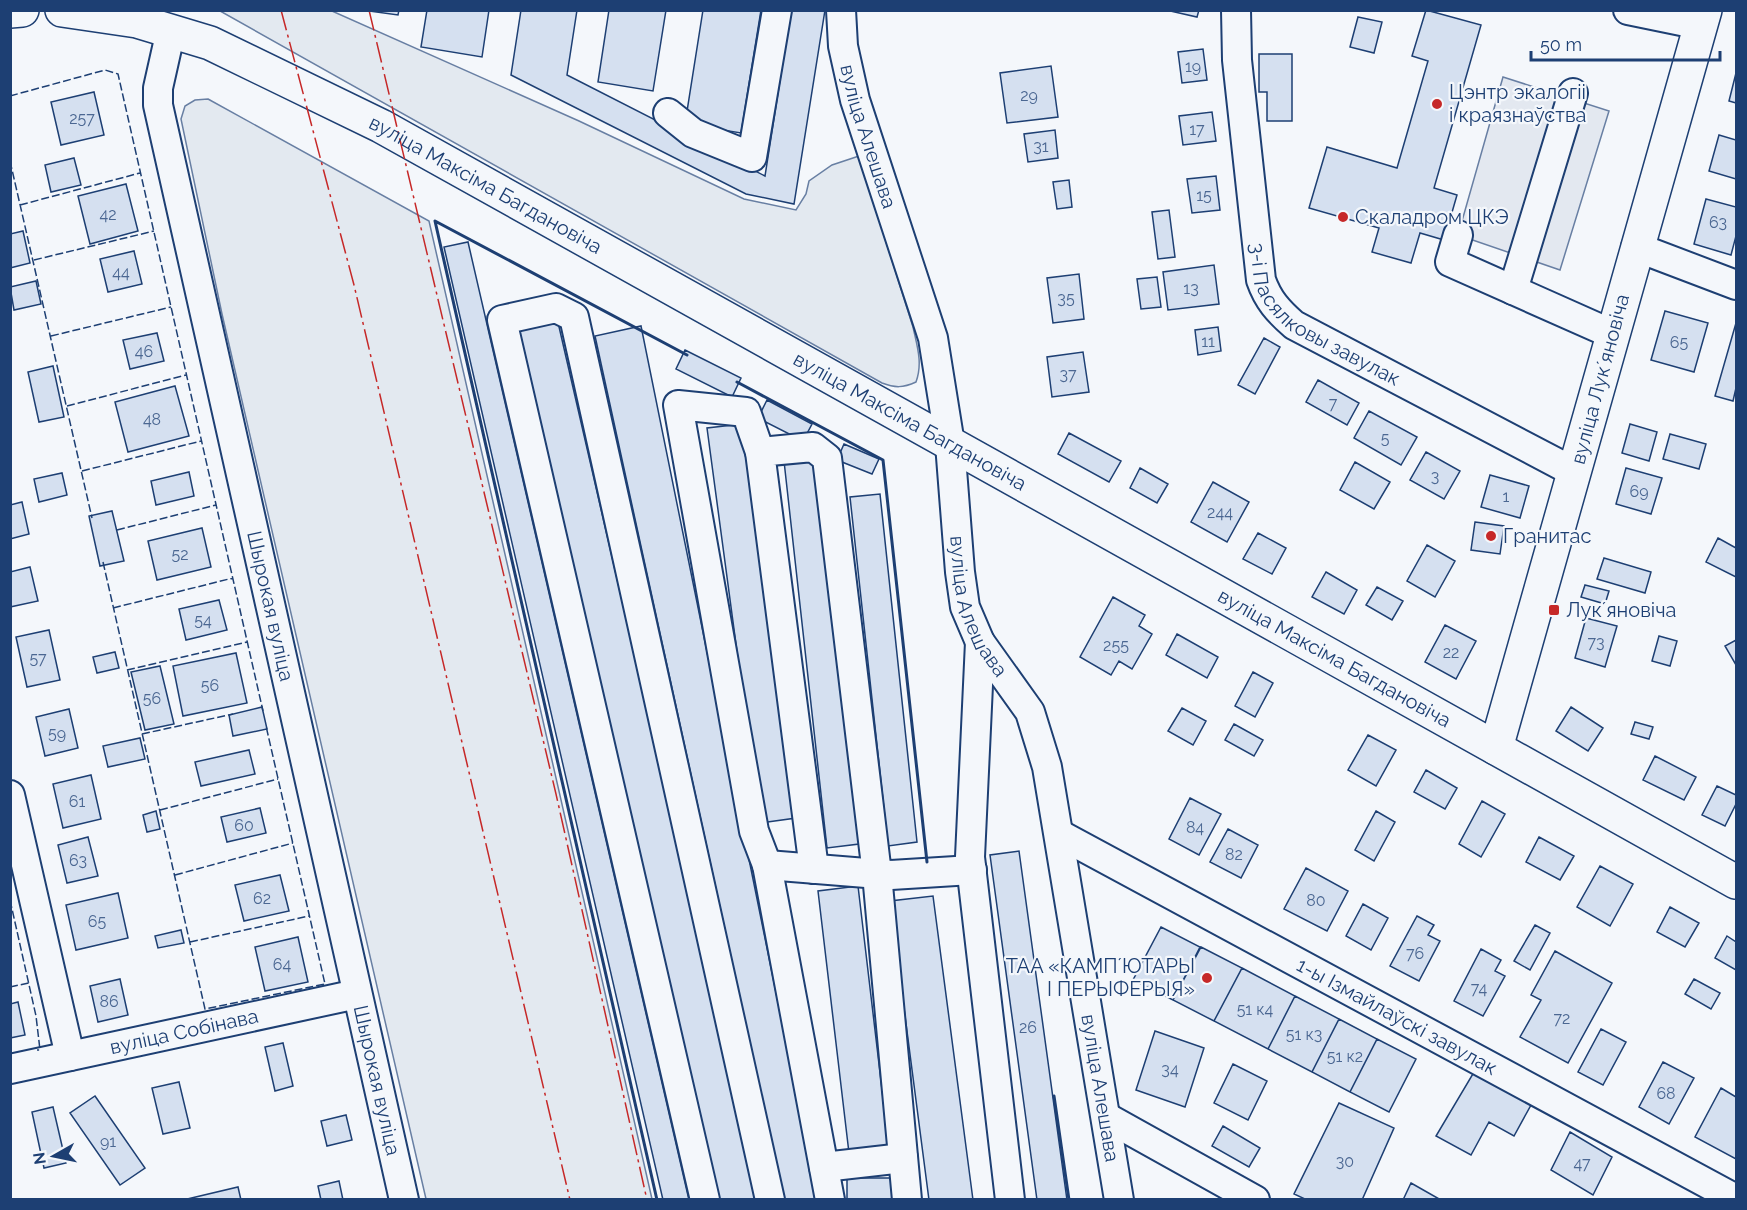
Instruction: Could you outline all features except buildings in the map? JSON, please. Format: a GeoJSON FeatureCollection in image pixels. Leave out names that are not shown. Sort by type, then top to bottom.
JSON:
{"type":"FeatureCollection","features":[{"type":"Feature","properties":{"kind":"main road"},"geometry":{"type":"LineString","coordinates":[[10,11],[22,10]]}},
{"type":"Feature","properties":{"kind":"main road","name":"вуліца Максіма Багдановіча"},"geometry":{"type":"LineString","coordinates":[[62,10],[137,21],[170,20],[210,43],[381,126],[1737,882]]}},
{"type":"Feature","properties":{"kind":"main road","name":"вуліца Лукʼяновіча"},"geometry":{"type":"LineString","coordinates":[[1496,748],[1636,247],[1703,18]]}},
{"type":"Feature","properties":{"kind":"street"},"geometry":{"type":"LineString","coordinates":[[668,113],[693,133],[752,157],[777,10]]}},
{"type":"Feature","properties":{"kind":"street","name":"вуліца Алешава"},"geometry":{"type":"LineString","coordinates":[[842,10],[843,46],[855,100],[933,338],[950,444],[962,592],[970,623],[980,642],[1030,712],[1047,767],[1119,1200]]}},
{"type":"Feature","properties":{"kind":"street","name":"3-і Пасялковы завулак"},"geometry":{"type":"LineString","coordinates":[[1236,10],[1237,60],[1260,280],[1268,297],[1279,312],[1294,325],[1574,472]]}},
{"type":"Feature","properties":{"kind":"street"},"geometry":{"type":"LineString","coordinates":[[1628,10],[1703,18]]}},
{"type":"Feature","properties":{"kind":"street","name":"Шырокая вуліца"},"geometry":{"type":"LineString","coordinates":[[170,20],[158,88],[159,105],[404,1200]]}},
{"type":"Feature","properties":{"kind":"street"},"geometry":{"type":"LineString","coordinates":[[1513,290],[1573,93]]}},
{"type":"Feature","properties":{"kind":"street"},"geometry":{"type":"LineString","coordinates":[[1458,235],[1450,262],[1612,334]]}},
{"type":"Feature","properties":{"kind":"street"},"geometry":{"type":"LineString","coordinates":[[1636,247],[1737,285]]}},
{"type":"Feature","properties":{"kind":"street"},"geometry":{"type":"LineString","coordinates":[[705,1200],[502,320],[556,308],[574,317],[770,1200]]}},
{"type":"Feature","properties":{"kind":"street"},"geometry":{"type":"LineString","coordinates":[[814,868],[760,452],[746,412],[678,405],[754,831],[767,865],[830,1200]]}},
{"type":"Feature","properties":{"kind":"street"},"geometry":{"type":"LineString","coordinates":[[760,452],[813,447],[827,458],[877,874],[907,1200]]}},
{"type":"Feature","properties":{"kind":"street"},"geometry":{"type":"LineString","coordinates":[[980,642],[970,857],[1010,1200]]}},
{"type":"Feature","properties":{"kind":"street"},"geometry":{"type":"LineString","coordinates":[[10,795],[70,1056]]}},
{"type":"Feature","properties":{"kind":"street","name":"1-ы Ізмайлаўскі завулак"},"geometry":{"type":"LineString","coordinates":[[1059,834],[1737,1199]]}},
{"type":"Feature","properties":{"kind":"street"},"geometry":{"type":"LineString","coordinates":[[767,865],[877,874],[972,870]]}},
{"type":"Feature","properties":{"kind":"street","name":"вуліца Собінава"},"geometry":{"type":"LineString","coordinates":[[10,1070],[357,994]]}},
{"type":"Feature","properties":{"kind":"street"},"geometry":{"type":"LineString","coordinates":[[1106,1117],[1255,1200]]}},
{"type":"Feature","properties":{"kind":"street"},"geometry":{"type":"LineString","coordinates":[[824,1167],[903,1158]]}},
{"type":"Feature","properties":{"kind":"shaded area"},"geometry":{"type":"Polygon","coordinates":[[[220,11],[332,11],[579,121],[744,199],[796,210],[806,194],[809,181],[832,165],[859,156],[913,327],[919,361],[916,382],[899,387],[882,383],[220,11]]]}},
{"type":"Feature","properties":{"kind":"shaded area"},"geometry":{"type":"Polygon","coordinates":[[[1503,77],[1609,111],[1560,270],[1458,235],[1503,77]]]}},
{"type":"Feature","properties":{"kind":"shaded area"},"geometry":{"type":"Polygon","coordinates":[[[208,99],[429,221],[652,1199],[426,1199],[222,314],[181,119],[185,106],[195,100],[208,99]]]}},
{"type":"Feature","properties":{"kind":"fence"},"geometry":{"type":"LineString","coordinates":[[10,96],[105,70],[118,74],[263,711]]}},
{"type":"Feature","properties":{"kind":"fence"},"geometry":{"type":"LineString","coordinates":[[10,161],[92,518]]}},
{"type":"Feature","properties":{"kind":"fence"},"geometry":{"type":"LineString","coordinates":[[20,205],[140,173]]}},
{"type":"Feature","properties":{"kind":"fence"},"geometry":{"type":"LineString","coordinates":[[34,260],[154,231]]}},
{"type":"Feature","properties":{"kind":"fence"},"geometry":{"type":"LineString","coordinates":[[51,336],[171,307]]}},
{"type":"Feature","properties":{"kind":"fence"},"geometry":{"type":"LineString","coordinates":[[67,406],[186,375]]}},
{"type":"Feature","properties":{"kind":"fence"},"geometry":{"type":"LineString","coordinates":[[82,471],[201,441]]}},
{"type":"Feature","properties":{"kind":"fence"},"geometry":{"type":"LineString","coordinates":[[117,530],[216,505]]}},
{"type":"Feature","properties":{"kind":"fence"},"geometry":{"type":"LineString","coordinates":[[103,562],[205,1009],[325,984],[266,726]]}},
{"type":"Feature","properties":{"kind":"fence"},"geometry":{"type":"LineString","coordinates":[[113,608],[233,578]]}},
{"type":"Feature","properties":{"kind":"fence"},"geometry":{"type":"LineString","coordinates":[[127,670],[247,642]]}},
{"type":"Feature","properties":{"kind":"fence"},"geometry":{"type":"LineString","coordinates":[[142,734],[233,714]]}},
{"type":"Feature","properties":{"kind":"fence"},"geometry":{"type":"LineString","coordinates":[[160,810],[278,779]]}},
{"type":"Feature","properties":{"kind":"fence"},"geometry":{"type":"LineString","coordinates":[[175,875],[293,843]]}},
{"type":"Feature","properties":{"kind":"fence"},"geometry":{"type":"LineString","coordinates":[[10,900],[36,1016],[40,1050],[37,1050]]}},
{"type":"Feature","properties":{"kind":"fence"},"geometry":{"type":"LineString","coordinates":[[190,942],[309,916]]}},
{"type":"Feature","properties":{"kind":"fence"},"geometry":{"type":"LineString","coordinates":[[10,987],[29,983]]}},
{"type":"Feature","properties":{"kind":"wall"},"geometry":{"type":"LineString","coordinates":[[657,1200],[435,221],[687,355]]}},
{"type":"Feature","properties":{"kind":"wall"},"geometry":{"type":"LineString","coordinates":[[737,382],[883,460],[927,862]]}},
{"type":"Feature","properties":{"kind":"wall"},"geometry":{"type":"LineString","coordinates":[[1054,1096],[1069,1200]]}},
{"type":"Feature","properties":{"kind":"power"},"geometry":{"type":"LineString","coordinates":[[281,10],[354,285],[570,1200]]}},
{"type":"Feature","properties":{"kind":"power"},"geometry":{"type":"LineString","coordinates":[[369,10],[556,794],[647,1200]]}},
{"type":"Feature","properties":{"kind":"place","name":"Цэнтр экалогіі і краязнаўства"},"geometry":{"type":"Point","coordinates":[1437,104]}},
{"type":"Feature","properties":{"kind":"place","name":"Скаладром ЦКЭ"},"geometry":{"type":"Point","coordinates":[1343,217]}},
{"type":"Feature","properties":{"kind":"place","name":"Гранитас"},"geometry":{"type":"Point","coordinates":[1491,536]}},
{"type":"Feature","properties":{"kind":"place","name":"Лукʼяновіча"},"geometry":{"type":"Point","coordinates":[1554,610]}},
{"type":"Feature","properties":{"kind":"place","name":"ТАА «КАМПʼЮТАРЫ I ПЕРЫФЕРЫЯ»"},"geometry":{"type":"Point","coordinates":[1207,978]}}]}
